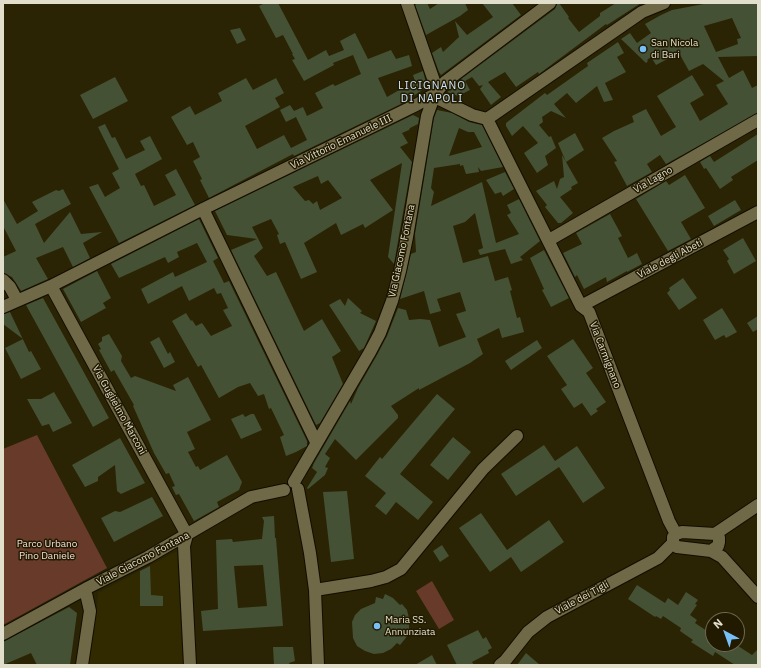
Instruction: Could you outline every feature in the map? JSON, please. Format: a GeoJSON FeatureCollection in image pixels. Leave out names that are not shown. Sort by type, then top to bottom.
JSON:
{"type":"FeatureCollection","features":[{"type":"Feature","properties":{"kind":"street"},"geometry":{"type":"LineString","coordinates":[[407,3],[434,81],[434,94],[437,98],[472,115],[487,119],[642,12],[664,3]]}},
{"type":"Feature","properties":{"kind":"street"},"geometry":{"type":"LineString","coordinates":[[434,94],[445,82],[550,3]]}},
{"type":"Feature","properties":{"kind":"street","name":"Via Vittorio Emanuele III"},"geometry":{"type":"LineString","coordinates":[[3,307],[51,286],[203,209],[416,105],[434,94]]}},
{"type":"Feature","properties":{"kind":"street","name":"Via Giacomo Fontana"},"geometry":{"type":"LineString","coordinates":[[296,486],[316,442],[380,333],[392,301],[407,237],[427,116],[434,94]]}},
{"type":"Feature","properties":{"kind":"street","name":"Via Carmignano"},"geometry":{"type":"LineString","coordinates":[[487,119],[581,306],[589,312],[669,521],[674,538]]}},
{"type":"Feature","properties":{"kind":"street","name":"Via Lagno"},"geometry":{"type":"LineString","coordinates":[[549,240],[758,120]]}},
{"type":"Feature","properties":{"kind":"street"},"geometry":{"type":"LineString","coordinates":[[203,209],[316,442]]}},
{"type":"Feature","properties":{"kind":"street","name":"Viale degli Abeti"},"geometry":{"type":"LineString","coordinates":[[581,306],[758,212]]}},
{"type":"Feature","properties":{"kind":"street"},"geometry":{"type":"LineString","coordinates":[[3,280],[10,287],[17,300]]}},
{"type":"Feature","properties":{"kind":"street","name":"Via Guglielmo Marconi"},"geometry":{"type":"LineString","coordinates":[[51,286],[187,535]]}},
{"type":"Feature","properties":{"kind":"street"},"geometry":{"type":"LineString","coordinates":[[315,590],[371,581],[386,577],[401,569],[483,469],[517,436]]}},
{"type":"Feature","properties":{"kind":"street","name":"Viale Giacomo Fontana"},"geometry":{"type":"LineString","coordinates":[[3,634],[85,589],[148,557],[251,497],[284,490],[286,484],[290,481],[296,486]]}},
{"type":"Feature","properties":{"kind":"street"},"geometry":{"type":"LineString","coordinates":[[296,486],[310,553],[315,590],[318,665]]}},
{"type":"Feature","properties":{"kind":"street"},"geometry":{"type":"LineString","coordinates":[[758,505],[715,534],[682,532],[674,538],[677,547],[711,551],[722,557],[758,596]]}},
{"type":"Feature","properties":{"kind":"street"},"geometry":{"type":"LineString","coordinates":[[711,551],[718,546],[719,542],[719,538],[715,534]]}},
{"type":"Feature","properties":{"kind":"street"},"geometry":{"type":"LineString","coordinates":[[187,535],[184,546],[190,665]]}},
{"type":"Feature","properties":{"kind":"street","name":"Viale dei Tigli"},"geometry":{"type":"LineString","coordinates":[[500,665],[505,661],[528,632],[547,617],[658,558],[674,538]]}},
{"type":"Feature","properties":{"kind":"street"},"geometry":{"type":"LineString","coordinates":[[82,665],[90,611],[85,589]]}},
{"type":"Feature","properties":{"kind":"shaded area"},"geometry":{"type":"Polygon","coordinates":[[[177,551],[183,665],[88,665],[98,593],[177,551]]]}},
{"type":"Feature","properties":{"kind":"green space","name":"Parco Urbano Pino Daniele"},"geometry":{"type":"Polygon","coordinates":[[[37,435],[107,568],[3,625],[3,449],[37,435]]]}},
{"type":"Feature","properties":{"kind":"green space"},"geometry":{"type":"Polygon","coordinates":[[[432,581],[454,620],[439,629],[416,591],[432,581]]]}},
{"type":"Feature","properties":{"kind":"building"},"geometry":{"type":"Polygon","coordinates":[[[265,3],[278,3],[308,60],[326,50],[329,56],[344,50],[340,41],[355,33],[368,59],[391,50],[396,59],[409,55],[412,66],[378,78],[387,97],[401,89],[402,90],[415,81],[413,75],[423,71],[427,87],[401,104],[294,156],[293,154],[209,198],[193,161],[200,157],[193,142],[187,145],[171,117],[190,106],[195,115],[222,101],[218,93],[246,78],[253,90],[276,78],[284,93],[275,98],[280,107],[245,126],[257,149],[284,135],[291,148],[307,140],[296,117],[286,122],[280,110],[290,105],[294,111],[303,107],[307,116],[323,108],[315,93],[333,84],[335,86],[361,74],[353,55],[333,63],[334,65],[304,81],[292,60],[295,59],[283,35],[276,38],[259,6],[265,3]]]}},
{"type":"Feature","properties":{"kind":"building"},"geometry":{"type":"Polygon","coordinates":[[[418,3],[427,3],[430,9],[439,3],[465,3],[468,10],[426,35],[415,5],[418,3]]]}},
{"type":"Feature","properties":{"kind":"building"},"geometry":{"type":"Polygon","coordinates":[[[482,3],[512,3],[521,15],[441,75],[432,53],[441,47],[443,52],[459,37],[455,21],[467,35],[493,17],[482,3]]]}},
{"type":"Feature","properties":{"kind":"building"},"geometry":{"type":"Polygon","coordinates":[[[557,3],[559,3],[579,32],[600,16],[600,13],[616,3],[641,3],[607,25],[606,24],[539,74],[538,72],[516,87],[505,72],[488,82],[501,97],[491,105],[480,89],[483,85],[479,86],[472,77],[465,81],[470,90],[458,96],[447,92],[462,81],[461,79],[555,9],[557,3]]]}},
{"type":"Feature","properties":{"kind":"building"},"geometry":{"type":"Polygon","coordinates":[[[709,3],[758,3],[758,56],[718,57],[729,78],[743,70],[752,88],[758,85],[758,113],[666,164],[660,155],[647,164],[652,172],[627,186],[614,162],[617,161],[602,138],[634,122],[632,116],[646,109],[661,136],[676,127],[657,96],[692,75],[704,95],[690,103],[700,121],[728,104],[716,85],[724,81],[703,64],[689,71],[679,53],[656,65],[651,57],[646,63],[621,39],[630,33],[637,43],[651,33],[645,24],[672,10],[709,3]],[[732,18],[704,26],[716,52],[738,44],[737,39],[741,38],[732,18]]]}},
{"type":"Feature","properties":{"kind":"building"},"geometry":{"type":"Polygon","coordinates":[[[240,28],[246,40],[237,44],[230,30],[240,28]]]}},
{"type":"Feature","properties":{"kind":"building"},"geometry":{"type":"Polygon","coordinates":[[[618,42],[624,53],[617,57],[626,72],[605,83],[613,100],[604,102],[597,86],[576,103],[567,93],[554,104],[566,118],[551,111],[542,117],[543,122],[539,125],[549,137],[551,136],[556,148],[545,156],[548,165],[537,173],[524,153],[538,143],[523,126],[512,136],[506,126],[506,123],[545,93],[547,95],[588,66],[587,63],[618,42]]]}},
{"type":"Feature","properties":{"kind":"building"},"geometry":{"type":"Polygon","coordinates":[[[115,77],[128,101],[93,119],[80,95],[115,77]]]}},
{"type":"Feature","properties":{"kind":"building"},"geometry":{"type":"Polygon","coordinates":[[[437,110],[452,113],[469,122],[482,125],[503,167],[481,171],[478,167],[479,172],[466,174],[463,165],[460,166],[460,164],[434,168],[431,188],[434,192],[431,206],[482,182],[496,243],[519,234],[507,215],[511,213],[507,205],[519,199],[540,241],[520,257],[523,260],[511,264],[505,249],[480,255],[478,250],[483,248],[475,213],[465,222],[453,226],[463,263],[488,256],[495,281],[508,277],[517,318],[520,317],[524,332],[502,338],[499,328],[477,339],[483,354],[470,363],[419,390],[419,388],[391,406],[398,415],[398,418],[356,460],[335,439],[325,454],[330,458],[325,467],[328,468],[325,475],[308,489],[307,488],[317,472],[312,468],[314,463],[350,401],[351,404],[358,388],[387,336],[398,308],[406,310],[409,320],[430,320],[439,347],[466,337],[456,314],[466,311],[460,292],[437,299],[441,311],[430,314],[424,291],[400,299],[411,254],[416,252],[415,234],[434,118],[437,110]],[[459,128],[449,156],[482,147],[474,132],[468,132],[459,128]]]}},
{"type":"Feature","properties":{"kind":"building"},"geometry":{"type":"Polygon","coordinates":[[[413,115],[419,118],[418,124],[402,133],[408,143],[400,147],[412,162],[394,264],[388,257],[402,163],[370,180],[393,210],[365,228],[363,224],[341,235],[336,223],[304,243],[317,272],[301,279],[285,242],[280,244],[277,235],[279,234],[271,219],[252,227],[263,248],[254,256],[267,276],[276,272],[304,331],[322,319],[341,351],[332,357],[343,384],[320,423],[316,425],[231,250],[257,239],[227,235],[215,211],[413,115]],[[318,176],[293,187],[305,201],[309,200],[313,204],[317,201],[320,210],[342,198],[328,180],[321,184],[318,176]]]}},
{"type":"Feature","properties":{"kind":"building"},"geometry":{"type":"Polygon","coordinates":[[[105,124],[112,138],[115,137],[126,159],[145,150],[140,141],[150,136],[162,159],[135,174],[141,186],[144,185],[154,206],[176,195],[165,175],[176,169],[195,205],[119,243],[89,187],[98,184],[105,197],[120,188],[112,173],[119,169],[98,127],[105,124]]]}},
{"type":"Feature","properties":{"kind":"building"},"geometry":{"type":"Polygon","coordinates":[[[575,133],[584,150],[566,162],[558,143],[575,133]]]}},
{"type":"Feature","properties":{"kind":"building"},"geometry":{"type":"Polygon","coordinates":[[[758,134],[758,160],[731,177],[733,180],[720,189],[706,168],[704,169],[700,162],[710,156],[714,162],[758,134]]]}},
{"type":"Feature","properties":{"kind":"building"},"geometry":{"type":"Polygon","coordinates":[[[562,155],[578,183],[560,197],[573,213],[561,223],[558,223],[545,207],[547,205],[536,191],[554,181],[557,189],[560,179],[564,177],[562,155]]]}},
{"type":"Feature","properties":{"kind":"building"},"geometry":{"type":"Polygon","coordinates":[[[505,172],[514,189],[503,196],[501,192],[495,194],[486,180],[505,172]]]}},
{"type":"Feature","properties":{"kind":"building"},"geometry":{"type":"Polygon","coordinates":[[[685,175],[705,208],[681,222],[691,239],[668,251],[636,199],[666,181],[669,185],[685,175]]]}},
{"type":"Feature","properties":{"kind":"building"},"geometry":{"type":"Polygon","coordinates":[[[63,189],[71,204],[35,224],[44,243],[70,212],[81,234],[102,232],[83,243],[90,258],[73,267],[63,247],[36,258],[48,279],[21,291],[12,277],[3,273],[3,257],[16,251],[3,226],[3,199],[17,224],[38,211],[32,202],[56,190],[59,191],[63,189]]]}},
{"type":"Feature","properties":{"kind":"building"},"geometry":{"type":"Polygon","coordinates":[[[735,200],[741,210],[714,226],[708,216],[735,200]]]}},
{"type":"Feature","properties":{"kind":"building"},"geometry":{"type":"Polygon","coordinates":[[[610,214],[622,236],[618,238],[628,258],[637,253],[642,264],[607,282],[606,277],[584,289],[577,275],[575,277],[563,253],[582,244],[576,233],[610,214]]]}},
{"type":"Feature","properties":{"kind":"building"},"geometry":{"type":"Polygon","coordinates":[[[199,219],[218,258],[213,261],[224,283],[229,281],[307,441],[307,446],[286,456],[280,437],[284,435],[271,408],[269,409],[264,394],[258,396],[250,383],[238,387],[219,398],[201,365],[198,367],[172,321],[186,313],[196,326],[202,323],[211,336],[232,326],[223,310],[228,308],[221,293],[217,294],[214,288],[189,301],[182,286],[148,304],[141,289],[173,272],[175,277],[207,262],[197,243],[177,252],[179,257],[168,263],[165,257],[119,278],[111,264],[199,219]]]}},
{"type":"Feature","properties":{"kind":"building"},"geometry":{"type":"Polygon","coordinates":[[[743,238],[756,261],[734,274],[727,261],[729,259],[723,250],[743,238]]]}},
{"type":"Feature","properties":{"kind":"building"},"geometry":{"type":"Polygon","coordinates":[[[544,250],[569,298],[551,307],[542,290],[544,289],[530,258],[544,250]]]}},
{"type":"Feature","properties":{"kind":"building"},"geometry":{"type":"Polygon","coordinates":[[[97,271],[111,298],[103,303],[106,308],[81,322],[63,289],[97,271]]]}},
{"type":"Feature","properties":{"kind":"building"},"geometry":{"type":"Polygon","coordinates":[[[683,278],[697,298],[679,310],[667,293],[670,290],[669,288],[683,278]]]}},
{"type":"Feature","properties":{"kind":"building"},"geometry":{"type":"Polygon","coordinates":[[[43,298],[109,418],[93,427],[26,305],[43,298]]]}},
{"type":"Feature","properties":{"kind":"building"},"geometry":{"type":"Polygon","coordinates":[[[348,298],[362,311],[360,313],[376,321],[364,348],[359,351],[329,305],[340,299],[345,306],[348,298]]]}},
{"type":"Feature","properties":{"kind":"building"},"geometry":{"type":"Polygon","coordinates":[[[722,308],[737,332],[726,338],[724,335],[715,340],[703,320],[722,308]]]}},
{"type":"Feature","properties":{"kind":"building"},"geometry":{"type":"Polygon","coordinates":[[[10,312],[23,339],[3,324],[3,314],[10,312]]]}},
{"type":"Feature","properties":{"kind":"building"},"geometry":{"type":"Polygon","coordinates":[[[758,316],[758,329],[753,332],[747,323],[758,316]]]}},
{"type":"Feature","properties":{"kind":"building"},"geometry":{"type":"Polygon","coordinates":[[[109,334],[122,356],[121,361],[131,378],[135,376],[176,391],[173,385],[188,377],[211,420],[187,432],[195,449],[188,452],[196,467],[198,466],[200,470],[227,455],[242,482],[239,490],[217,502],[219,507],[194,521],[179,494],[176,495],[172,487],[175,486],[169,473],[166,474],[154,453],[133,406],[134,405],[114,370],[111,372],[99,350],[101,349],[98,344],[102,341],[102,337],[109,334]]]}},
{"type":"Feature","properties":{"kind":"building"},"geometry":{"type":"Polygon","coordinates":[[[159,337],[168,354],[170,352],[175,362],[164,368],[150,342],[159,337]]]}},
{"type":"Feature","properties":{"kind":"building"},"geometry":{"type":"Polygon","coordinates":[[[23,339],[29,352],[31,351],[41,369],[21,379],[5,348],[23,339]]]}},
{"type":"Feature","properties":{"kind":"building"},"geometry":{"type":"Polygon","coordinates":[[[573,339],[593,368],[586,373],[606,402],[596,409],[598,411],[591,416],[582,403],[574,408],[561,389],[567,385],[547,356],[573,339]]]}},
{"type":"Feature","properties":{"kind":"building"},"geometry":{"type":"Polygon","coordinates":[[[537,340],[542,348],[511,370],[505,361],[537,340]]]}},
{"type":"Feature","properties":{"kind":"building"},"geometry":{"type":"Polygon","coordinates":[[[54,392],[72,423],[53,432],[49,424],[42,426],[27,399],[41,399],[54,392]]]}},
{"type":"Feature","properties":{"kind":"building"},"geometry":{"type":"Polygon","coordinates":[[[437,394],[455,409],[400,474],[433,502],[418,520],[396,502],[386,515],[375,506],[386,493],[365,476],[380,457],[382,459],[437,394]]]}},
{"type":"Feature","properties":{"kind":"building"},"geometry":{"type":"Polygon","coordinates":[[[243,414],[245,417],[254,414],[262,430],[241,439],[231,419],[243,414]]]}},
{"type":"Feature","properties":{"kind":"building"},"geometry":{"type":"Polygon","coordinates":[[[453,437],[471,452],[448,480],[430,465],[453,437]]]}},
{"type":"Feature","properties":{"kind":"building"},"geometry":{"type":"Polygon","coordinates":[[[120,438],[145,483],[121,494],[117,491],[115,465],[98,477],[98,481],[85,487],[72,465],[120,438]]]}},
{"type":"Feature","properties":{"kind":"building"},"geometry":{"type":"Polygon","coordinates":[[[544,445],[555,461],[577,446],[605,488],[583,503],[559,467],[516,496],[501,474],[544,445]]]}},
{"type":"Feature","properties":{"kind":"building"},"geometry":{"type":"Polygon","coordinates":[[[347,491],[354,559],[331,562],[323,492],[347,491]]]}},
{"type":"Feature","properties":{"kind":"building"},"geometry":{"type":"Polygon","coordinates":[[[152,497],[163,516],[114,542],[101,518],[115,511],[120,512],[152,497]]]}},
{"type":"Feature","properties":{"kind":"building"},"geometry":{"type":"Polygon","coordinates":[[[481,513],[507,550],[549,520],[564,542],[521,572],[511,557],[490,572],[459,528],[481,513]]]}},
{"type":"Feature","properties":{"kind":"building"},"geometry":{"type":"Polygon","coordinates":[[[274,516],[283,626],[203,631],[201,611],[218,609],[216,540],[232,539],[233,542],[262,539],[264,521],[262,517],[274,516]],[[263,565],[234,566],[238,608],[267,606],[263,565]]]}},
{"type":"Feature","properties":{"kind":"building"},"geometry":{"type":"Polygon","coordinates":[[[442,545],[449,556],[440,562],[433,551],[442,545]]]}},
{"type":"Feature","properties":{"kind":"building"},"geometry":{"type":"Polygon","coordinates":[[[150,566],[151,595],[163,596],[163,606],[140,606],[140,571],[150,566]]]}},
{"type":"Feature","properties":{"kind":"building"},"geometry":{"type":"Polygon","coordinates":[[[637,585],[665,603],[668,598],[678,605],[686,592],[698,600],[695,604],[697,605],[690,615],[697,620],[695,623],[705,630],[705,651],[691,642],[693,640],[680,631],[681,628],[663,616],[661,619],[656,616],[655,617],[628,599],[637,585]]]}},
{"type":"Feature","properties":{"kind":"building"},"geometry":{"type":"Polygon","coordinates":[[[385,594],[393,598],[400,605],[402,604],[407,610],[409,618],[409,634],[400,645],[397,643],[391,649],[383,653],[374,654],[357,646],[353,638],[352,622],[355,615],[361,609],[375,603],[376,597],[383,599],[385,594]]]}},
{"type":"Feature","properties":{"kind":"building"},"geometry":{"type":"Polygon","coordinates":[[[69,607],[77,613],[70,665],[37,665],[31,653],[3,665],[3,642],[69,607]]]}},
{"type":"Feature","properties":{"kind":"building"},"geometry":{"type":"Polygon","coordinates":[[[478,630],[483,639],[486,637],[492,648],[488,650],[489,653],[472,662],[474,665],[457,665],[447,645],[478,630]]]}},
{"type":"Feature","properties":{"kind":"building"},"geometry":{"type":"Polygon","coordinates":[[[273,647],[293,647],[295,661],[289,663],[290,665],[274,665],[273,647]]]}},
{"type":"Feature","properties":{"kind":"building"},"geometry":{"type":"Polygon","coordinates":[[[758,649],[758,665],[735,665],[715,652],[745,652],[745,650],[752,655],[758,649]]]}},
{"type":"Feature","properties":{"kind":"building"},"geometry":{"type":"Polygon","coordinates":[[[707,652],[715,652],[713,656],[707,652]]]}},
{"type":"Feature","properties":{"kind":"building"},"geometry":{"type":"Polygon","coordinates":[[[526,653],[540,665],[517,665],[526,653]]]}},
{"type":"Feature","properties":{"kind":"building"},"geometry":{"type":"Polygon","coordinates":[[[432,655],[437,665],[415,665],[432,655]]]}},
{"type":"Feature","properties":{"kind":"place","name":"San Nicola di Bari"},"geometry":{"type":"Point","coordinates":[643,49]}},
{"type":"Feature","properties":{"kind":"place","name":"Maria SS. Annunziata"},"geometry":{"type":"Point","coordinates":[377,626]}},
{"type":"Feature","properties":{"kind":"district","name":"LICIGNANO DI NAPOLI"},"geometry":{"type":"Point","coordinates":[432,92]}}]}
